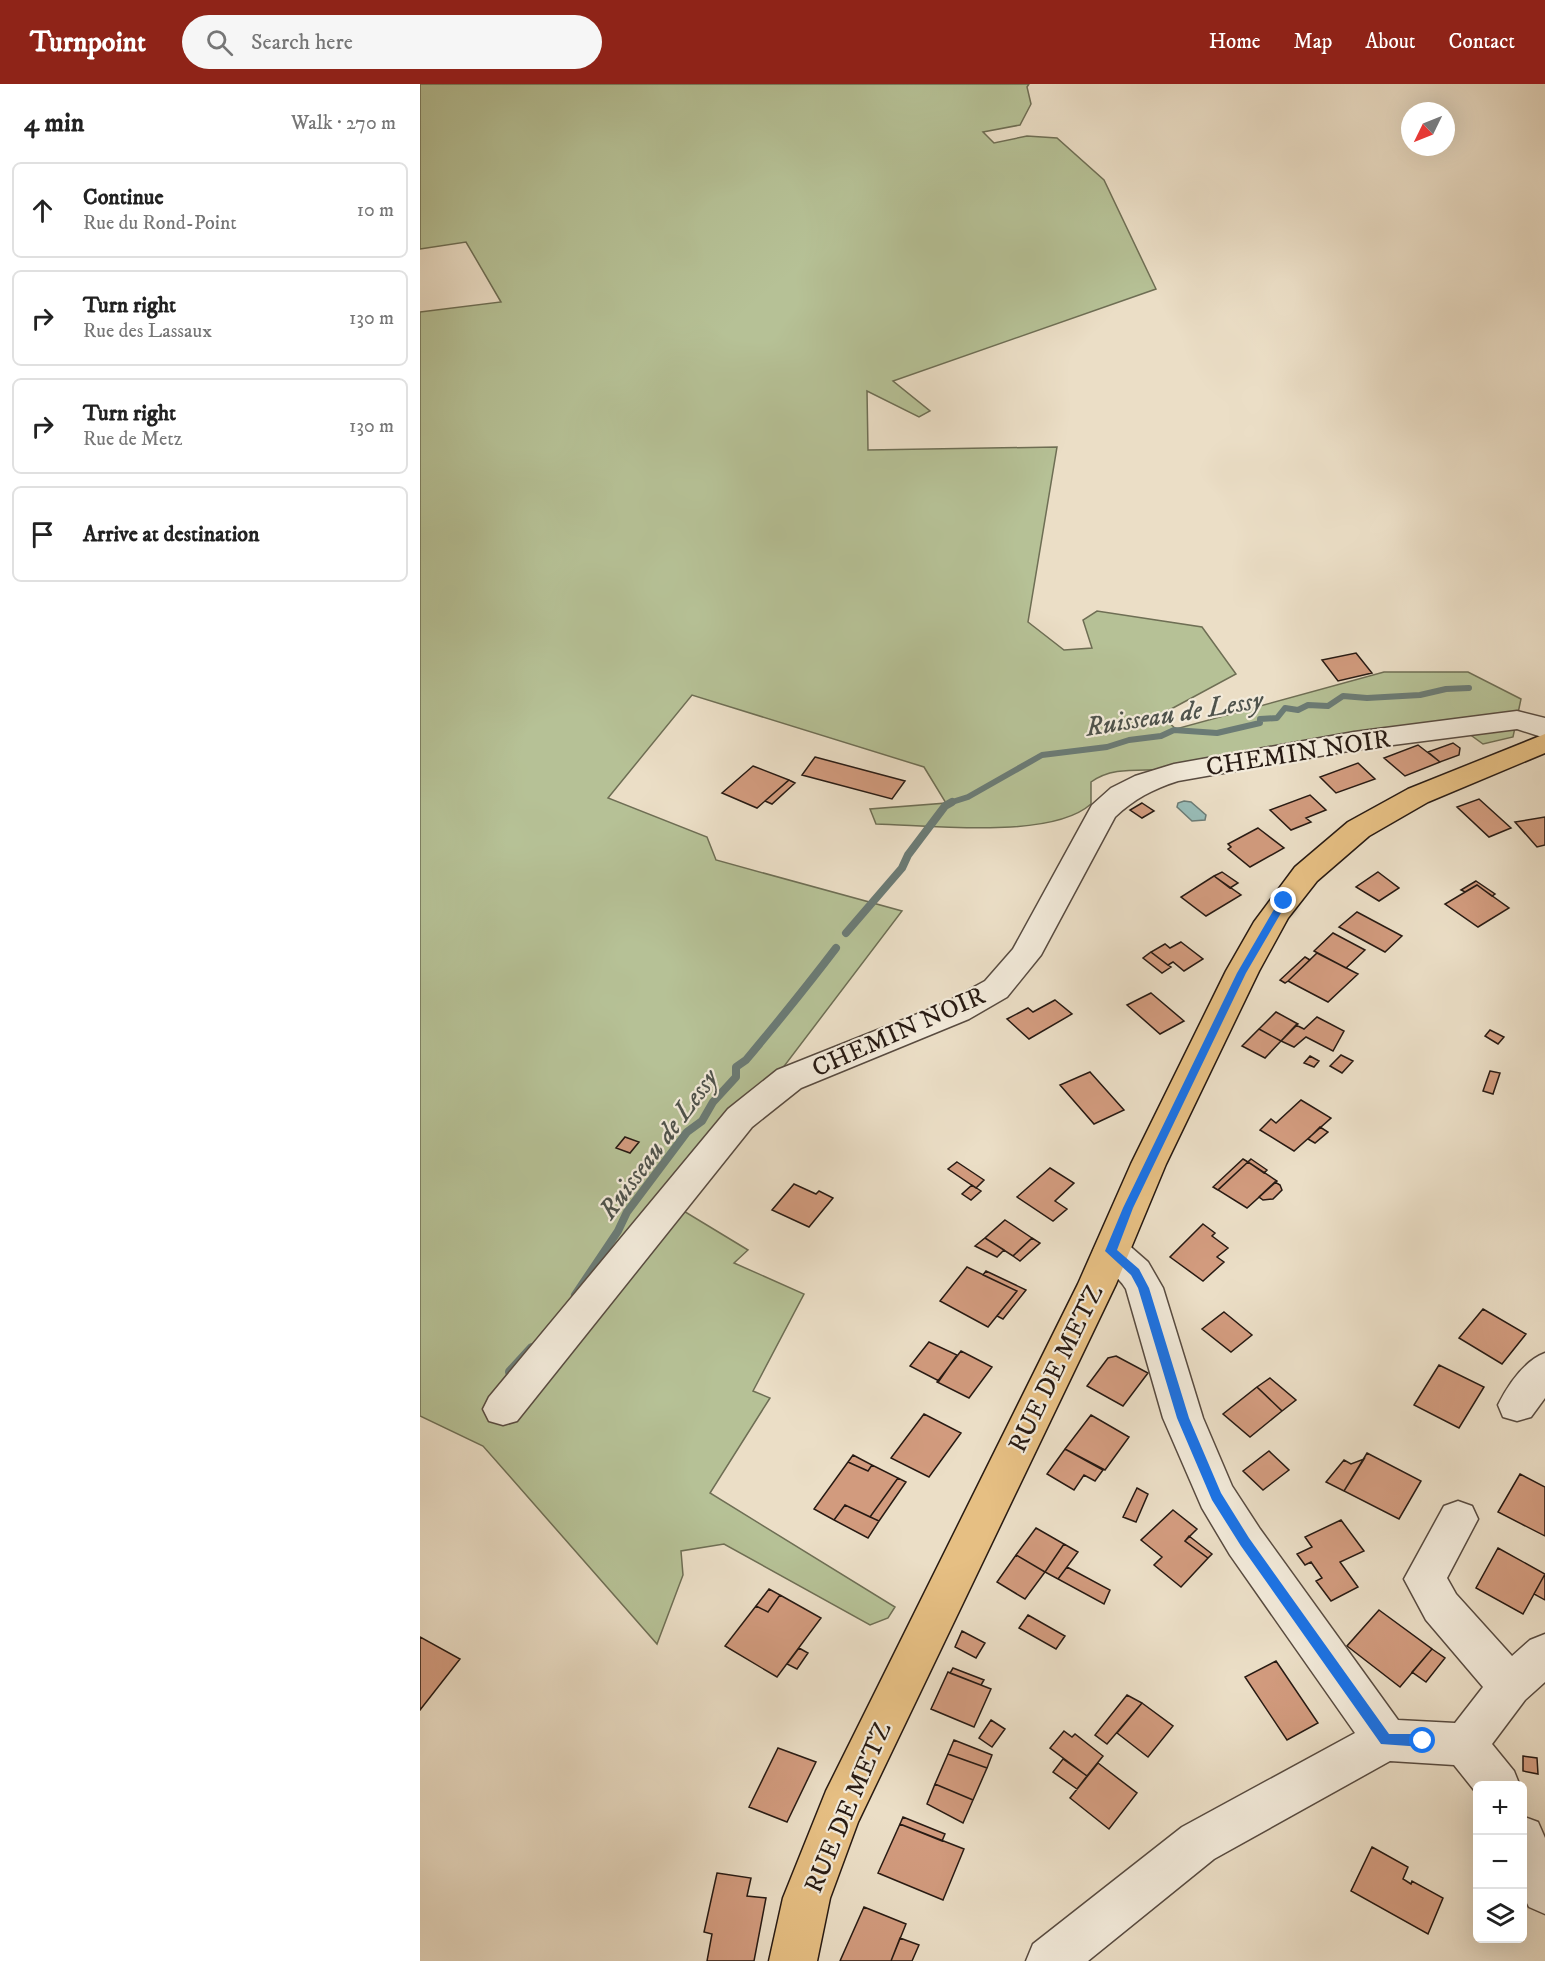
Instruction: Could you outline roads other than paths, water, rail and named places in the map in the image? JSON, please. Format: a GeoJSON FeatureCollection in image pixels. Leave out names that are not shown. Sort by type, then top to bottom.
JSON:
{"type":"FeatureCollection","features":[{"type":"Feature","properties":{"kind":"main road","name":"RUE DE METZ"},"geometry":{"type":"LineString","coordinates":[[793,1961],[808,1896],[829,1836],[1111,1251],[1128,1208],[1242,973],[1284,901],[1304,875],[1341,842],[1394,807],[1545,743]]}},
{"type":"Feature","properties":{"kind":"street","name":"CHEMIN NOIR"},"geometry":{"type":"LineString","coordinates":[[503,1408],[740,1118],[789,1079],[863,1047],[957,1011],[996,989],[1024,955],[1103,812],[1121,795],[1145,782],[1174,773],[1354,741],[1517,720],[1540,725],[1545,729]]}},
{"type":"Feature","properties":{"kind":"street"},"geometry":{"type":"LineString","coordinates":[[1111,1251],[1135,1272],[1144,1288],[1183,1418],[1216,1496],[1245,1542],[1386,1740]]}},
{"type":"Feature","properties":{"kind":"street"},"geometry":{"type":"LineString","coordinates":[[1517,1405],[1545,1369]]}},
{"type":"Feature","properties":{"kind":"street"},"geometry":{"type":"LineString","coordinates":[[1458,1519],[1425,1579],[1441,1607],[1510,1686]]}},
{"type":"Feature","properties":{"kind":"street"},"geometry":{"type":"LineString","coordinates":[[1465,1745],[1510,1686],[1545,1654]]}},
{"type":"Feature","properties":{"kind":"street"},"geometry":{"type":"LineString","coordinates":[[1050,1961],[1198,1843],[1386,1740],[1465,1745],[1495,1781]]}},
{"type":"Feature","properties":{"kind":"street"},"geometry":{"type":"LineString","coordinates":[[1527,1850],[1545,1891]]}},
{"type":"Feature","properties":{"kind":"water"},"geometry":{"type":"Polygon","coordinates":[[[1191,802],[1206,815],[1205,820],[1192,821],[1177,807],[1178,803],[1191,802]]]}},
{"type":"Feature","properties":{"kind":"waterway","name":"Ruisseau de Lessy"},"geometry":{"type":"LineString","coordinates":[[952,802],[968,797],[1042,755],[1107,747],[1129,740],[1161,736],[1174,730],[1217,733],[1260,723],[1260,719],[1277,718],[1285,708],[1298,710],[1308,705],[1328,706],[1343,696],[1367,698],[1420,695],[1446,689],[1469,688]]}},
{"type":"Feature","properties":{"kind":"waterway","name":"Ruisseau de Lessy"},"geometry":{"type":"LineString","coordinates":[[846,933],[902,868],[908,855],[945,806],[952,802]]}},
{"type":"Feature","properties":{"kind":"waterway","name":"Ruisseau de Lessy"},"geometry":{"type":"LineString","coordinates":[[575,1295],[618,1231],[627,1212],[687,1132],[702,1121],[713,1102],[736,1077],[736,1067],[746,1060],[836,948]]}},
{"type":"Feature","properties":{"kind":"waterway","name":"Ruisseau de Lessy"},"geometry":{"type":"LineString","coordinates":[[510,1372],[532,1348]]}}]}
